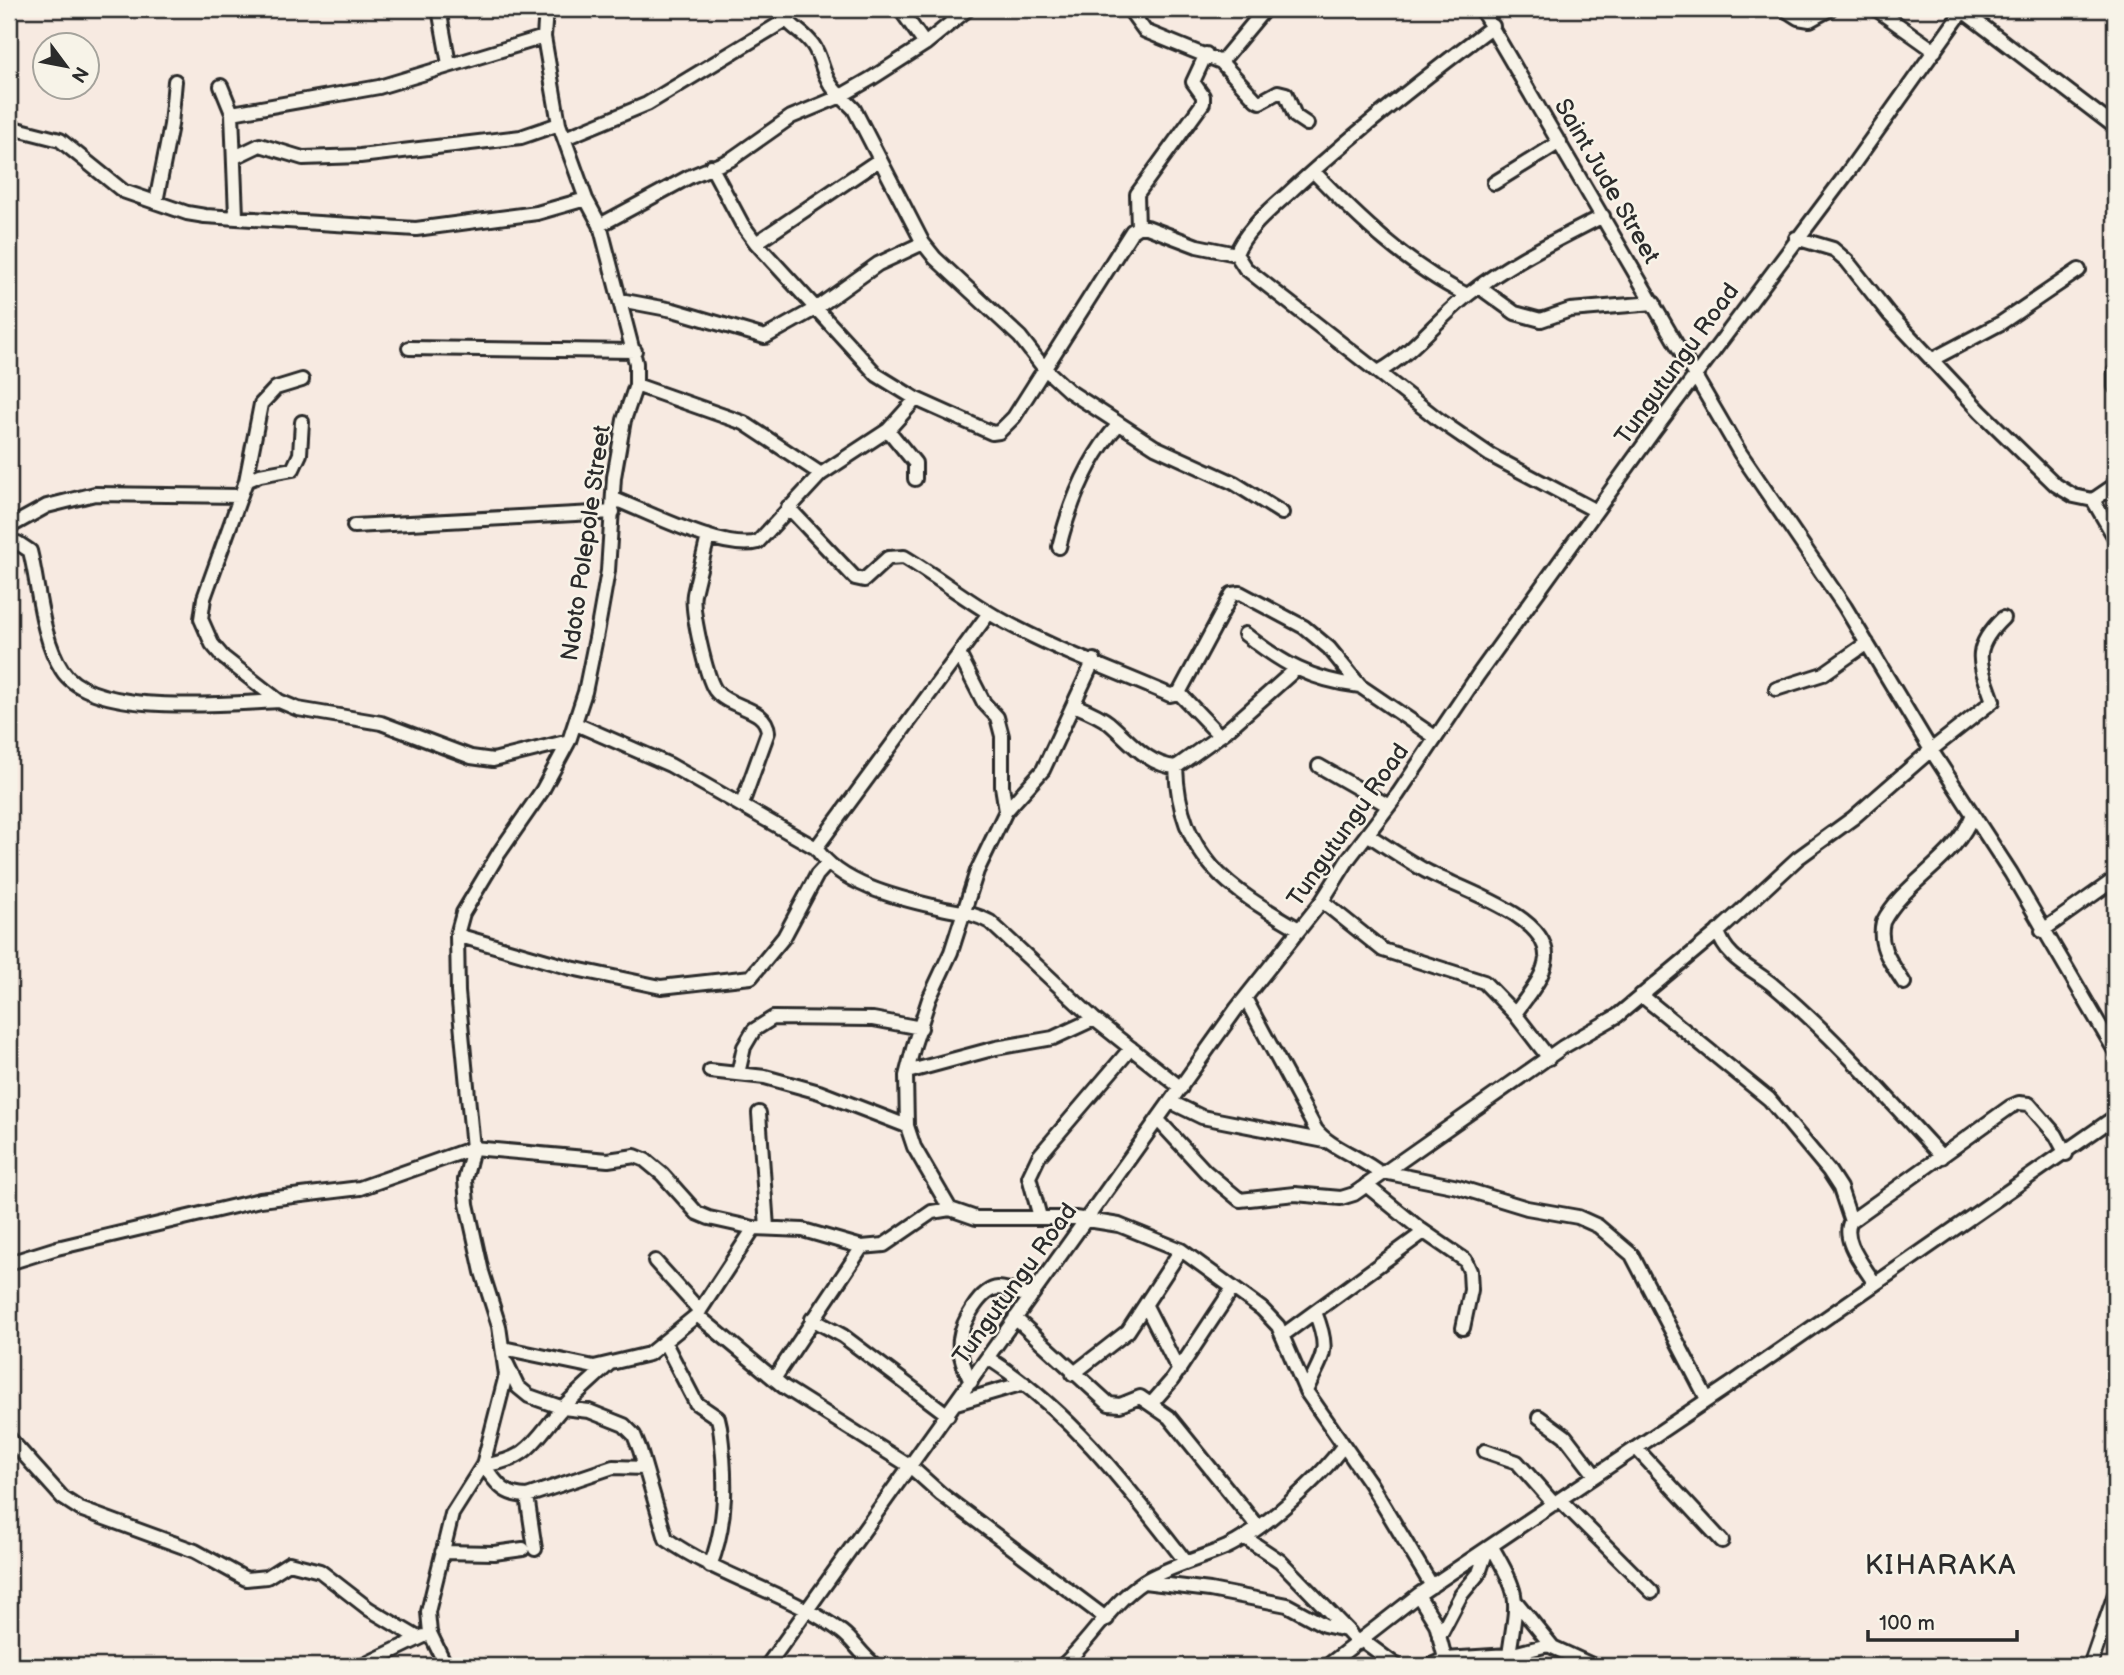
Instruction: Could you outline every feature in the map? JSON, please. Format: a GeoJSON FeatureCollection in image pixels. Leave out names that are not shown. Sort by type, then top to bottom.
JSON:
{"type":"FeatureCollection","features":[{"type":"Feature","properties":{"kind":"street"},"geometry":{"type":"LineString","coordinates":[[439,9],[449,64]]}},
{"type":"Feature","properties":{"kind":"street","name":"Ndoto Polepole Street"},"geometry":{"type":"LineString","coordinates":[[457,935],[463,913],[541,790],[576,724],[608,570],[614,477],[624,420],[636,385],[635,351],[600,225],[586,199],[559,124],[544,37],[546,9]]}},
{"type":"Feature","properties":{"kind":"street"},"geometry":{"type":"LineString","coordinates":[[900,9],[925,44]]}},
{"type":"Feature","properties":{"kind":"street"},"geometry":{"type":"LineString","coordinates":[[600,225],[747,149],[792,117],[839,97],[925,44],[968,9]]}},
{"type":"Feature","properties":{"kind":"street"},"geometry":{"type":"LineString","coordinates":[[1129,9],[1145,31],[1220,62],[1256,100],[1260,102],[1278,92],[1286,94],[1295,116],[1307,124]]}},
{"type":"Feature","properties":{"kind":"street"},"geometry":{"type":"LineString","coordinates":[[1220,62],[1265,9]]}},
{"type":"Feature","properties":{"kind":"street","name":"Saint Jude Street"},"geometry":{"type":"LineString","coordinates":[[1481,9],[1740,453],[1867,643],[2115,1051]]}},
{"type":"Feature","properties":{"kind":"street"},"geometry":{"type":"LineString","coordinates":[[1784,9],[1798,18],[1810,20],[1830,9]]}},
{"type":"Feature","properties":{"kind":"street"},"geometry":{"type":"LineString","coordinates":[[1876,9],[1936,51]]}},
{"type":"Feature","properties":{"kind":"street"},"geometry":{"type":"LineString","coordinates":[[1963,10],[2115,127]]}},
{"type":"Feature","properties":{"kind":"street","name":"Tungutungu Road"},"geometry":{"type":"LineString","coordinates":[[767,1666],[1245,998],[1322,901],[1596,511],[1796,238],[1848,172],[1963,10]]}},
{"type":"Feature","properties":{"kind":"street"},"geometry":{"type":"LineString","coordinates":[[565,138],[647,104],[784,14],[790,27],[811,42],[826,77],[839,97],[854,109],[923,243],[935,258],[1020,337],[1044,368],[1069,391],[1118,425],[1155,447],[1234,483],[1282,513]]}},
{"type":"Feature","properties":{"kind":"street"},"geometry":{"type":"LineString","coordinates":[[1236,254],[1247,236],[1313,171],[1438,65],[1493,26]]}},
{"type":"Feature","properties":{"kind":"street"},"geometry":{"type":"LineString","coordinates":[[232,113],[379,87],[544,37]]}},
{"type":"Feature","properties":{"kind":"street"},"geometry":{"type":"LineString","coordinates":[[1139,227],[1137,194],[1203,103],[1203,96],[1193,82],[1206,54]]}},
{"type":"Feature","properties":{"kind":"street"},"geometry":{"type":"LineString","coordinates":[[156,202],[171,125],[175,80]]}},
{"type":"Feature","properties":{"kind":"street"},"geometry":{"type":"LineString","coordinates":[[221,86],[232,113],[236,216]]}},
{"type":"Feature","properties":{"kind":"street"},"geometry":{"type":"LineString","coordinates":[[235,157],[260,145],[303,158],[371,155],[521,137],[559,124]]}},
{"type":"Feature","properties":{"kind":"street"},"geometry":{"type":"LineString","coordinates":[[9,127],[60,140],[116,187],[187,213],[279,222],[416,229],[537,213],[586,199]]}},
{"type":"Feature","properties":{"kind":"street"},"geometry":{"type":"LineString","coordinates":[[1494,183],[1560,142]]}},
{"type":"Feature","properties":{"kind":"street"},"geometry":{"type":"LineString","coordinates":[[756,243],[879,160]]}},
{"type":"Feature","properties":{"kind":"street"},"geometry":{"type":"LineString","coordinates":[[711,166],[742,224],[756,243],[877,375],[916,400],[981,430],[999,432],[1014,417],[1114,254],[1132,231],[1139,227],[1197,246],[1236,254],[1245,268],[1380,371],[1439,420],[1490,455],[1596,511]]}},
{"type":"Feature","properties":{"kind":"street"},"geometry":{"type":"LineString","coordinates":[[1313,171],[1385,239],[1442,283],[1467,295]]}},
{"type":"Feature","properties":{"kind":"street"},"geometry":{"type":"LineString","coordinates":[[1380,371],[1410,349],[1467,295],[1513,263],[1603,216]]}},
{"type":"Feature","properties":{"kind":"street"},"geometry":{"type":"LineString","coordinates":[[1796,238],[1833,249],[1847,261],[1889,314],[1981,412],[2056,485],[2074,496],[2093,500],[2115,485]]}},
{"type":"Feature","properties":{"kind":"street"},"geometry":{"type":"LineString","coordinates":[[620,300],[673,310],[765,337],[815,309],[878,264],[923,243]]}},
{"type":"Feature","properties":{"kind":"street"},"geometry":{"type":"LineString","coordinates":[[1933,359],[2001,323],[2079,270]]}},
{"type":"Feature","properties":{"kind":"street"},"geometry":{"type":"LineString","coordinates":[[1479,287],[1515,313],[1541,320],[1570,310],[1654,303]]}},
{"type":"Feature","properties":{"kind":"street"},"geometry":{"type":"LineString","coordinates":[[409,348],[635,351]]}},
{"type":"Feature","properties":{"kind":"street"},"geometry":{"type":"LineString","coordinates":[[2115,370],[2115,387]]}},
{"type":"Feature","properties":{"kind":"street"},"geometry":{"type":"LineString","coordinates":[[302,380],[276,388],[265,396],[256,418],[246,481],[204,598],[201,619],[212,643],[223,657],[279,701],[298,709],[381,723],[471,757],[493,760],[569,741]]}},
{"type":"Feature","properties":{"kind":"street"},"geometry":{"type":"LineString","coordinates":[[636,385],[744,423],[821,474]]}},
{"type":"Feature","properties":{"kind":"street"},"geometry":{"type":"LineString","coordinates":[[354,526],[614,505],[708,536],[748,545],[758,542],[821,474],[888,430],[916,400]]}},
{"type":"Feature","properties":{"kind":"street"},"geometry":{"type":"LineString","coordinates":[[246,481],[260,475],[293,469],[300,454],[302,422]]}},
{"type":"Feature","properties":{"kind":"street"},"geometry":{"type":"LineString","coordinates":[[1059,547],[1072,503],[1097,452],[1118,425]]}},
{"type":"Feature","properties":{"kind":"street"},"geometry":{"type":"LineString","coordinates":[[888,430],[915,463],[915,479]]}},
{"type":"Feature","properties":{"kind":"street"},"geometry":{"type":"LineString","coordinates":[[9,527],[55,503],[95,494],[240,496]]}},
{"type":"Feature","properties":{"kind":"street"},"geometry":{"type":"LineString","coordinates":[[2093,500],[2115,538]]}},
{"type":"Feature","properties":{"kind":"street"},"geometry":{"type":"LineString","coordinates":[[788,507],[855,579],[863,580],[888,558],[904,557],[989,613],[1051,645],[1094,660],[1170,695],[1179,693],[1232,594],[1240,593],[1304,627],[1329,649],[1360,686],[1435,737]]}},
{"type":"Feature","properties":{"kind":"street"},"geometry":{"type":"LineString","coordinates":[[708,536],[694,606],[709,674],[715,689],[722,696],[762,717],[767,723],[768,732],[742,804]]}},
{"type":"Feature","properties":{"kind":"street"},"geometry":{"type":"LineString","coordinates":[[12,542],[30,551],[38,606],[62,671],[78,686],[94,694],[141,704],[279,701]]}},
{"type":"Feature","properties":{"kind":"street"},"geometry":{"type":"LineString","coordinates":[[816,848],[960,656],[989,613]]}},
{"type":"Feature","properties":{"kind":"street"},"geometry":{"type":"LineString","coordinates":[[1158,1120],[1206,1172],[1240,1200],[1295,1194],[1341,1198],[1354,1194],[1549,1058],[1617,1016],[1718,932],[1798,858],[1853,818],[1931,750],[1982,713],[1993,701],[1981,673],[1980,654],[1989,632],[2003,618]]}},
{"type":"Feature","properties":{"kind":"street"},"geometry":{"type":"LineString","coordinates":[[1245,634],[1296,669],[1324,681],[1360,686]]}},
{"type":"Feature","properties":{"kind":"street"},"geometry":{"type":"LineString","coordinates":[[1776,689],[1823,674],[1867,643]]}},
{"type":"Feature","properties":{"kind":"street"},"geometry":{"type":"LineString","coordinates":[[960,656],[984,703],[997,717],[1002,736],[1002,786],[1006,811]]}},
{"type":"Feature","properties":{"kind":"street"},"geometry":{"type":"LineString","coordinates":[[950,1209],[914,1147],[907,1126],[907,1072],[929,999],[951,951],[961,911],[1006,811],[1043,770],[1094,660]]}},
{"type":"Feature","properties":{"kind":"street"},"geometry":{"type":"LineString","coordinates":[[1176,767],[1220,736],[1296,669]]}},
{"type":"Feature","properties":{"kind":"street"},"geometry":{"type":"LineString","coordinates":[[1179,693],[1220,736]]}},
{"type":"Feature","properties":{"kind":"street"},"geometry":{"type":"LineString","coordinates":[[1074,705],[1108,722],[1150,758],[1176,767]]}},
{"type":"Feature","properties":{"kind":"street"},"geometry":{"type":"LineString","coordinates":[[576,724],[670,765],[742,804],[816,848],[827,864],[879,890],[961,911],[990,922],[1094,1019],[1181,1088]]}},
{"type":"Feature","properties":{"kind":"street"},"geometry":{"type":"LineString","coordinates":[[1319,766],[1389,806]]}},
{"type":"Feature","properties":{"kind":"street"},"geometry":{"type":"LineString","coordinates":[[1176,767],[1179,804],[1186,828],[1201,853],[1241,894],[1299,929]]}},
{"type":"Feature","properties":{"kind":"street"},"geometry":{"type":"LineString","coordinates":[[1905,983],[1882,946],[1880,934],[1883,922],[1968,828],[1973,814]]}},
{"type":"Feature","properties":{"kind":"street"},"geometry":{"type":"LineString","coordinates":[[1367,834],[1427,872],[1495,902],[1535,930],[1544,944],[1543,970],[1515,1014]]}},
{"type":"Feature","properties":{"kind":"street"},"geometry":{"type":"LineString","coordinates":[[827,864],[817,875],[778,947],[751,977],[661,987],[571,968],[457,935],[458,992],[473,1148],[465,1180],[467,1204],[506,1363],[523,1392],[563,1408],[589,1411],[624,1425],[634,1435],[666,1539],[710,1566],[841,1632],[858,1653],[876,1666]]}},
{"type":"Feature","properties":{"kind":"street"},"geometry":{"type":"LineString","coordinates":[[2042,931],[2115,879]]}},
{"type":"Feature","properties":{"kind":"street"},"geometry":{"type":"LineString","coordinates":[[1322,901],[1373,944],[1415,962],[1484,982],[1515,1014],[1549,1058]]}},
{"type":"Feature","properties":{"kind":"street"},"geometry":{"type":"LineString","coordinates":[[1718,932],[1724,948],[1774,985],[1857,1065],[1942,1157]]}},
{"type":"Feature","properties":{"kind":"street"},"geometry":{"type":"LineString","coordinates":[[1641,995],[1769,1099],[1829,1171],[1840,1188],[1851,1221]]}},
{"type":"Feature","properties":{"kind":"street"},"geometry":{"type":"LineString","coordinates":[[1245,998],[1290,1085],[1325,1141]]}},
{"type":"Feature","properties":{"kind":"street"},"geometry":{"type":"LineString","coordinates":[[738,1074],[744,1047],[754,1030],[773,1017],[873,1019],[921,1028]]}},
{"type":"Feature","properties":{"kind":"street"},"geometry":{"type":"LineString","coordinates":[[907,1072],[996,1048],[1053,1038],[1094,1019]]}},
{"type":"Feature","properties":{"kind":"street"},"geometry":{"type":"LineString","coordinates":[[1040,1217],[1029,1177],[1039,1156],[1131,1048]]}},
{"type":"Feature","properties":{"kind":"street"},"geometry":{"type":"LineString","coordinates":[[710,1071],[765,1077],[819,1092],[907,1126]]}},
{"type":"Feature","properties":{"kind":"street"},"geometry":{"type":"LineString","coordinates":[[1171,1102],[1202,1117],[1325,1141],[1350,1151],[1383,1173],[1458,1187],[1527,1208],[1578,1217],[1598,1226],[1632,1255],[1707,1399]]}},
{"type":"Feature","properties":{"kind":"street"},"geometry":{"type":"LineString","coordinates":[[1875,1284],[1848,1238],[1847,1227],[1851,1221],[2010,1107],[2025,1102],[2056,1136],[2066,1154]]}},
{"type":"Feature","properties":{"kind":"street"},"geometry":{"type":"LineString","coordinates":[[503,1348],[579,1366],[609,1364],[649,1353],[699,1313],[760,1228],[759,1112]]}},
{"type":"Feature","properties":{"kind":"street"},"geometry":{"type":"LineString","coordinates":[[1327,1666],[1357,1638],[2066,1154],[2115,1117]]}},
{"type":"Feature","properties":{"kind":"street"},"geometry":{"type":"LineString","coordinates":[[9,1263],[57,1248],[260,1200],[360,1188],[473,1148],[608,1160],[635,1156],[645,1160],[662,1174],[697,1213],[760,1228],[803,1230],[862,1247],[884,1245],[932,1212],[950,1209],[976,1218],[1040,1217],[1087,1220],[1137,1231],[1181,1250],[1262,1309],[1283,1335],[1306,1391],[1370,1483],[1432,1586]]}},
{"type":"Feature","properties":{"kind":"street"},"geometry":{"type":"LineString","coordinates":[[1366,1185],[1424,1232],[1465,1260],[1470,1271],[1471,1290],[1463,1328]]}},
{"type":"Feature","properties":{"kind":"street"},"geometry":{"type":"LineString","coordinates":[[1283,1335],[1424,1232]]}},
{"type":"Feature","properties":{"kind":"street"},"geometry":{"type":"LineString","coordinates":[[774,1379],[862,1247]]}},
{"type":"Feature","properties":{"kind":"street"},"geometry":{"type":"LineString","coordinates":[[1073,1374],[1128,1331],[1181,1250]]}},
{"type":"Feature","properties":{"kind":"street"},"geometry":{"type":"LineString","coordinates":[[655,1261],[699,1313],[774,1379],[911,1467],[941,1494],[1107,1619]]}},
{"type":"Feature","properties":{"kind":"street"},"geometry":{"type":"LineString","coordinates":[[971,1382],[962,1362],[960,1340],[969,1315],[986,1292],[996,1288],[1030,1297]]}},
{"type":"Feature","properties":{"kind":"street"},"geometry":{"type":"LineString","coordinates":[[1152,1403],[1179,1371],[1233,1288]]}},
{"type":"Feature","properties":{"kind":"street"},"geometry":{"type":"LineString","coordinates":[[1146,1306],[1179,1371]]}},
{"type":"Feature","properties":{"kind":"street"},"geometry":{"type":"LineString","coordinates":[[1306,1391],[1326,1347],[1325,1336],[1315,1312]]}},
{"type":"Feature","properties":{"kind":"street"},"geometry":{"type":"LineString","coordinates":[[1016,1318],[1073,1374],[1109,1404],[1120,1405],[1140,1397],[1169,1417],[1258,1527]]}},
{"type":"Feature","properties":{"kind":"street"},"geometry":{"type":"LineString","coordinates":[[812,1319],[843,1336],[948,1415]]}},
{"type":"Feature","properties":{"kind":"street"},"geometry":{"type":"LineString","coordinates":[[665,1342],[696,1403],[718,1418],[720,1427],[724,1503],[720,1534],[710,1566]]}},
{"type":"Feature","properties":{"kind":"street"},"geometry":{"type":"LineString","coordinates":[[988,1358],[1024,1383],[1097,1450],[1186,1562]]}},
{"type":"Feature","properties":{"kind":"street"},"geometry":{"type":"LineString","coordinates":[[424,1636],[452,1514],[482,1465],[506,1363]]}},
{"type":"Feature","properties":{"kind":"street"},"geometry":{"type":"LineString","coordinates":[[482,1465],[511,1460],[527,1451],[563,1408],[609,1364]]}},
{"type":"Feature","properties":{"kind":"street"},"geometry":{"type":"LineString","coordinates":[[956,1403],[1024,1383]]}},
{"type":"Feature","properties":{"kind":"street"},"geometry":{"type":"LineString","coordinates":[[1539,1416],[1566,1436],[1595,1475]]}},
{"type":"Feature","properties":{"kind":"street"},"geometry":{"type":"LineString","coordinates":[[9,1438],[63,1499],[80,1509],[195,1551],[246,1578],[267,1577],[289,1563],[320,1571],[360,1603],[424,1636],[446,1666]]}},
{"type":"Feature","properties":{"kind":"street"},"geometry":{"type":"LineString","coordinates":[[1062,1666],[1107,1619],[1119,1602],[1144,1582],[1244,1537],[1328,1464],[1343,1446]]}},
{"type":"Feature","properties":{"kind":"street"},"geometry":{"type":"LineString","coordinates":[[1636,1448],[1722,1541]]}},
{"type":"Feature","properties":{"kind":"street"},"geometry":{"type":"LineString","coordinates":[[1485,1451],[1517,1462],[1651,1592]]}},
{"type":"Feature","properties":{"kind":"street"},"geometry":{"type":"LineString","coordinates":[[482,1465],[501,1491],[512,1496],[527,1496],[613,1467],[645,1468]]}},
{"type":"Feature","properties":{"kind":"street"},"geometry":{"type":"LineString","coordinates":[[442,1552],[494,1553],[529,1549],[527,1496]]}},
{"type":"Feature","properties":{"kind":"street"},"geometry":{"type":"LineString","coordinates":[[1244,1537],[1280,1561],[1357,1638],[1397,1666]]}},
{"type":"Feature","properties":{"kind":"street"},"geometry":{"type":"LineString","coordinates":[[1489,1549],[1508,1573],[1517,1603],[1552,1646],[1594,1666]]}},
{"type":"Feature","properties":{"kind":"street"},"geometry":{"type":"LineString","coordinates":[[1439,1637],[1461,1595],[1479,1573],[1489,1549]]}},
{"type":"Feature","properties":{"kind":"street"},"geometry":{"type":"LineString","coordinates":[[1144,1582],[1220,1592],[1287,1605],[1324,1625],[1357,1638]]}},
{"type":"Feature","properties":{"kind":"street"},"geometry":{"type":"LineString","coordinates":[[2090,1666],[2115,1594]]}},
{"type":"Feature","properties":{"kind":"street"},"geometry":{"type":"LineString","coordinates":[[1419,1595],[1436,1624],[1446,1663]]}},
{"type":"Feature","properties":{"kind":"street"},"geometry":{"type":"LineString","coordinates":[[1505,1659],[1517,1603]]}},
{"type":"Feature","properties":{"kind":"street"},"geometry":{"type":"LineString","coordinates":[[362,1666],[424,1636]]}},
{"type":"Feature","properties":{"kind":"street"},"geometry":{"type":"LineString","coordinates":[[1429,1666],[1505,1659],[1537,1646],[1552,1646]]}},
{"type":"Feature","properties":{"kind":"district","name":"KIHARAKA"},"geometry":{"type":"Point","coordinates":[1941,1565]}}]}
